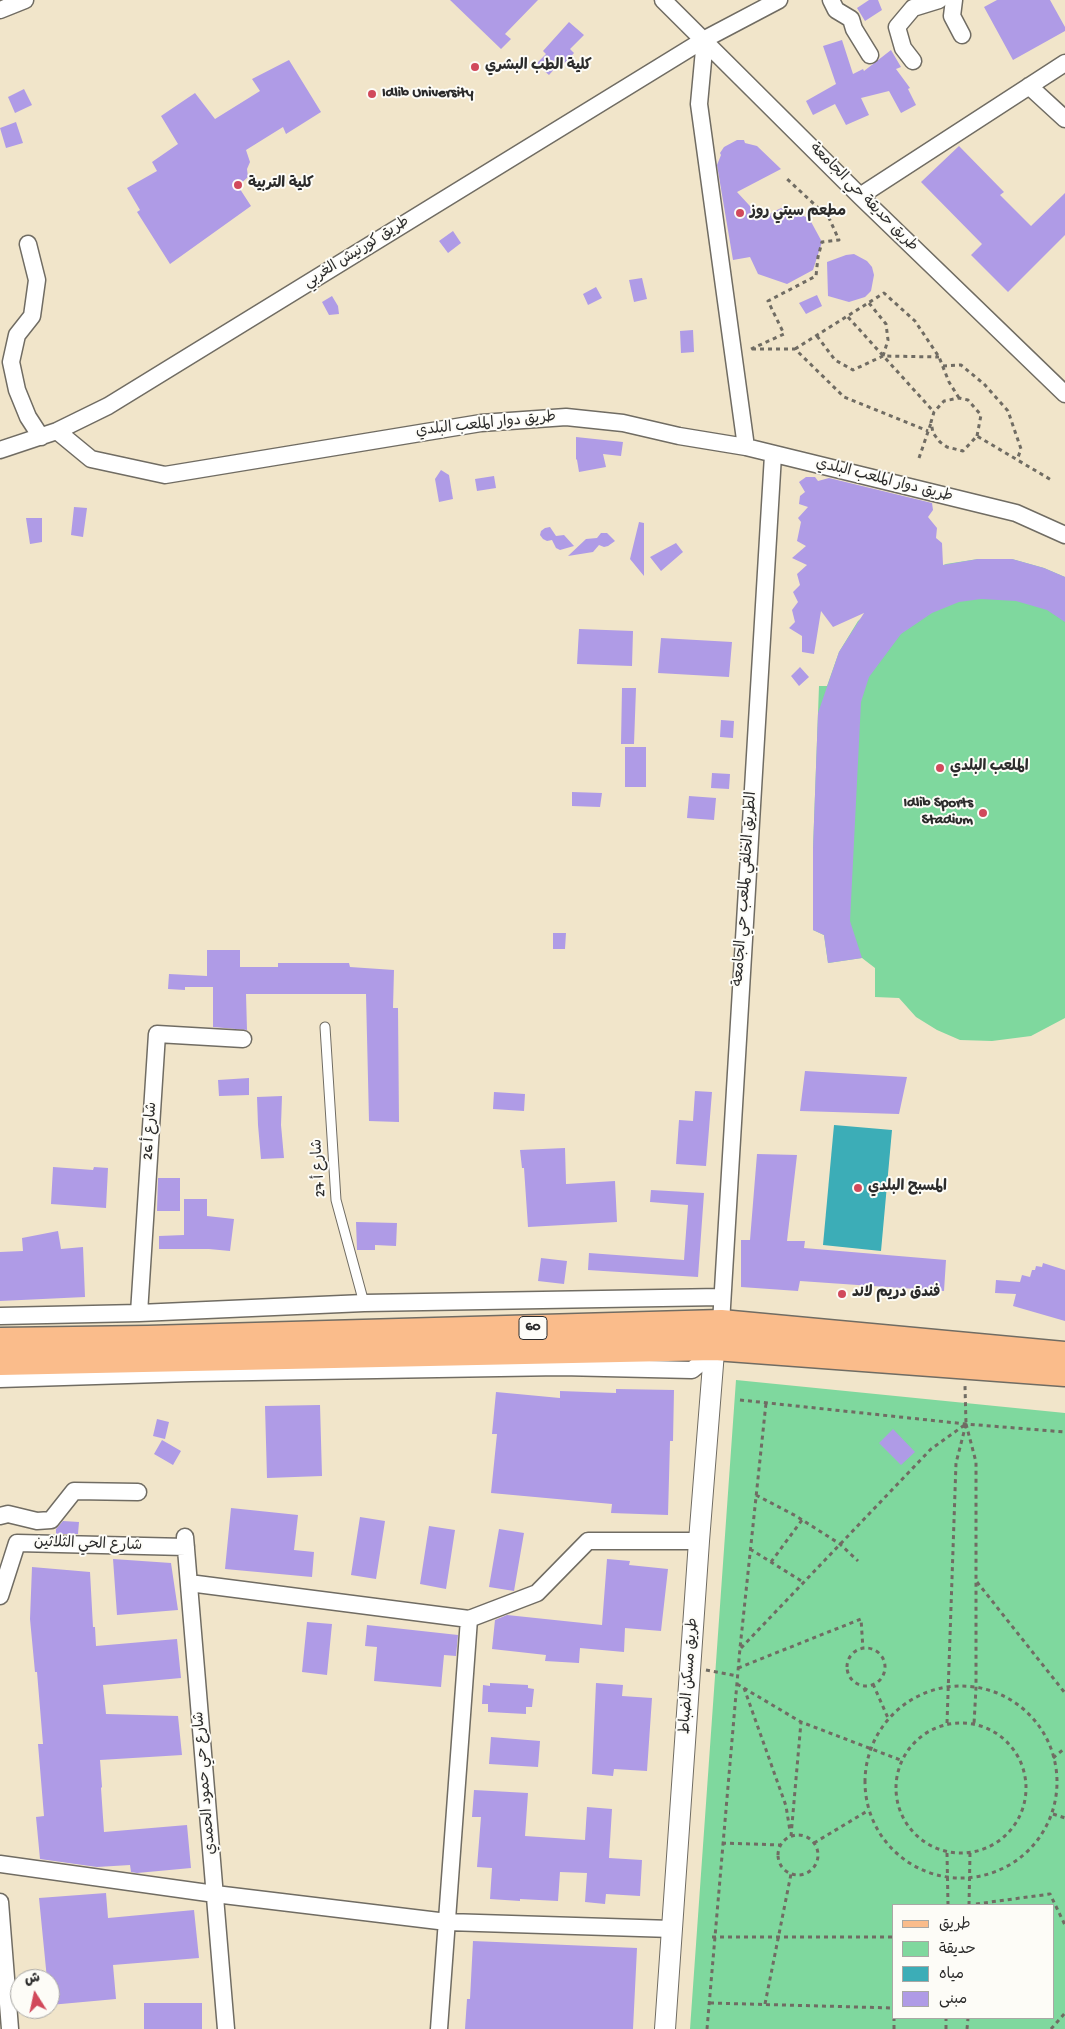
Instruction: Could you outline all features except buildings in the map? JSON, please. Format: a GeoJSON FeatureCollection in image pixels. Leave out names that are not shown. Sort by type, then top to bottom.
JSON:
{"type":"FeatureCollection","features":[{"type":"Feature","properties":{"kind":"main road","name":"60"},"geometry":{"type":"LineString","coordinates":[[0,1341],[148,1339],[717,1341],[1065,1355]]}},
{"type":"Feature","properties":{"kind":"main road","name":"60"},"geometry":{"type":"LineString","coordinates":[[0,1362],[717,1341],[964,1366],[1065,1374]]}},
{"type":"Feature","properties":{"kind":"street"},"geometry":{"type":"LineString","coordinates":[[0,10],[26,0]]}},
{"type":"Feature","properties":{"kind":"street","name":"طريق حديقة حي الجامعة"},"geometry":{"type":"LineString","coordinates":[[663,0],[705,39],[860,196],[1065,394]]}},
{"type":"Feature","properties":{"kind":"street","name":"طريق كورنيش الغربي"},"geometry":{"type":"LineString","coordinates":[[0,450],[58,431],[108,406],[705,39],[780,0]]}},
{"type":"Feature","properties":{"kind":"street"},"geometry":{"type":"LineString","coordinates":[[831,0],[836,10],[851,19],[854,29],[870,55]]}},
{"type":"Feature","properties":{"kind":"street"},"geometry":{"type":"LineString","coordinates":[[913,61],[903,48],[896,26],[913,8],[939,0]]}},
{"type":"Feature","properties":{"kind":"street"},"geometry":{"type":"LineString","coordinates":[[954,0],[952,16],[962,35]]}},
{"type":"Feature","properties":{"kind":"street"},"geometry":{"type":"LineString","coordinates":[[705,39],[699,104],[746,447]]}},
{"type":"Feature","properties":{"kind":"street"},"geometry":{"type":"LineString","coordinates":[[860,196],[1065,63]]}},
{"type":"Feature","properties":{"kind":"street"},"geometry":{"type":"LineString","coordinates":[[1029,86],[1065,119]]}},
{"type":"Feature","properties":{"kind":"street"},"geometry":{"type":"LineString","coordinates":[[28,244],[37,280],[32,316],[17,336],[11,362],[16,390],[28,417],[41,437]]}},
{"type":"Feature","properties":{"kind":"street","name":"طريق دوار الملعب البلدي"},"geometry":{"type":"LineString","coordinates":[[58,431],[91,459],[165,475],[481,423],[566,417],[623,423],[679,436],[746,447],[1016,513],[1065,535]]}},
{"type":"Feature","properties":{"kind":"street","name":"الطريق الخلفي لملعب حي الجامعة"},"geometry":{"type":"LineString","coordinates":[[717,1341],[773,455]]}},
{"type":"Feature","properties":{"kind":"street","name":"شارع أ 26"},"geometry":{"type":"LineString","coordinates":[[139,1313],[157,1034],[243,1039]]}},
{"type":"Feature","properties":{"kind":"street"},"geometry":{"type":"LineString","coordinates":[[0,1316],[139,1313],[364,1303],[721,1297]]}},
{"type":"Feature","properties":{"kind":"street"},"geometry":{"type":"LineString","coordinates":[[0,1379],[191,1372],[561,1366],[692,1370],[717,1341]]}},
{"type":"Feature","properties":{"kind":"street","name":"طريق مسكن الضباط"},"geometry":{"type":"LineString","coordinates":[[665,2029],[699,1540],[717,1341]]}},
{"type":"Feature","properties":{"kind":"street"},"geometry":{"type":"LineString","coordinates":[[0,1516],[8,1514],[37,1522],[51,1520],[74,1490],[138,1492]]}},
{"type":"Feature","properties":{"kind":"street"},"geometry":{"type":"LineString","coordinates":[[189,1584],[469,1619],[537,1593],[588,1540],[699,1540]]}},
{"type":"Feature","properties":{"kind":"street","name":"شارع حي حمود الحمدي"},"geometry":{"type":"LineString","coordinates":[[185,1542],[226,2029]]}},
{"type":"Feature","properties":{"kind":"street","name":"شارع الحي الثلاثين"},"geometry":{"type":"LineString","coordinates":[[1,1591],[17,1543],[185,1542]]}},
{"type":"Feature","properties":{"kind":"street"},"geometry":{"type":"LineString","coordinates":[[439,2029],[469,1619]]}},
{"type":"Feature","properties":{"kind":"street"},"geometry":{"type":"LineString","coordinates":[[0,1864],[215,1894],[447,1922],[672,1929]]}},
{"type":"Feature","properties":{"kind":"street"},"geometry":{"type":"LineString","coordinates":[[0,1902],[2,1967],[10,2029]]}},
{"type":"Feature","properties":{"kind":"lane","name":"شارع أ 27"},"geometry":{"type":"LineString","coordinates":[[325,1027],[336,1200],[364,1303]]}},
{"type":"Feature","properties":{"kind":"path"},"geometry":{"type":"LineString","coordinates":[[785,177],[828,218],[839,240],[822,242],[816,276],[768,301],[784,334],[751,349],[796,349],[884,293],[915,321],[939,357],[949,382],[959,398]]}},
{"type":"Feature","properties":{"kind":"path"},"geometry":{"type":"LineString","coordinates":[[869,303],[886,324],[888,340],[883,356]]}},
{"type":"Feature","properties":{"kind":"path"},"geometry":{"type":"LineString","coordinates":[[848,316],[934,412]]}},
{"type":"Feature","properties":{"kind":"path"},"geometry":{"type":"LineString","coordinates":[[817,336],[835,360],[853,370],[883,356],[939,357]]}},
{"type":"Feature","properties":{"kind":"path"},"geometry":{"type":"LineString","coordinates":[[796,349],[844,397],[928,431]]}},
{"type":"Feature","properties":{"kind":"path"},"geometry":{"type":"LineString","coordinates":[[943,366],[961,365],[984,384],[1008,411],[1021,449],[1017,460]]}},
{"type":"Feature","properties":{"kind":"path"},"geometry":{"type":"LineString","coordinates":[[919,458],[934,412],[944,401],[959,398],[968,400],[981,415],[977,436],[963,451],[947,447],[940,442],[933,433],[931,422]]}},
{"type":"Feature","properties":{"kind":"path"},"geometry":{"type":"LineString","coordinates":[[977,436],[1053,482]]}},
{"type":"Feature","properties":{"kind":"path"},"geometry":{"type":"LineString","coordinates":[[964,1366],[966,1424],[976,1462],[976,1688],[974,1724]]}},
{"type":"Feature","properties":{"kind":"path"},"geometry":{"type":"LineString","coordinates":[[740,1400],[966,1424],[1065,1432]]}},
{"type":"Feature","properties":{"kind":"path"},"geometry":{"type":"LineString","coordinates":[[707,2029],[713,1936],[738,1668],[766,1403]]}},
{"type":"Feature","properties":{"kind":"path"},"geometry":{"type":"LineString","coordinates":[[740,1648],[931,1448],[966,1424]]}},
{"type":"Feature","properties":{"kind":"path"},"geometry":{"type":"LineString","coordinates":[[947,1724],[956,1464],[966,1424]]}},
{"type":"Feature","properties":{"kind":"path"},"geometry":{"type":"LineString","coordinates":[[756,1495],[802,1520],[840,1544],[858,1561]]}},
{"type":"Feature","properties":{"kind":"path"},"geometry":{"type":"LineString","coordinates":[[771,1562],[802,1520]]}},
{"type":"Feature","properties":{"kind":"path"},"geometry":{"type":"LineString","coordinates":[[750,1550],[803,1582]]}},
{"type":"Feature","properties":{"kind":"path"},"geometry":{"type":"LineString","coordinates":[[976,1581],[1065,1693]]}},
{"type":"Feature","properties":{"kind":"path"},"geometry":{"type":"LineString","coordinates":[[738,1668],[861,1619],[863,1649]]}},
{"type":"Feature","properties":{"kind":"path"},"geometry":{"type":"LineString","coordinates":[[863,1649],[870,1649],[878,1653],[884,1664],[884,1674],[873,1684],[867,1686],[858,1684],[849,1675],[848,1664],[850,1658],[857,1651],[863,1649]]}},
{"type":"Feature","properties":{"kind":"path"},"geometry":{"type":"LineString","coordinates":[[690,1669],[738,1676]]}},
{"type":"Feature","properties":{"kind":"path"},"geometry":{"type":"LineString","coordinates":[[737,1684],[801,1722],[903,1761]]}},
{"type":"Feature","properties":{"kind":"path"},"geometry":{"type":"LineString","coordinates":[[873,1684],[888,1718]]}},
{"type":"Feature","properties":{"kind":"path"},"geometry":{"type":"LineString","coordinates":[[962,1685],[976,1688],[994,1691],[1026,1710],[1048,1738],[1058,1775],[1053,1814],[1039,1840],[1007,1868],[970,1879],[948,1878],[924,1872],[891,1850],[870,1819],[864,1787],[870,1747],[888,1718],[921,1694],[962,1685]]}},
{"type":"Feature","properties":{"kind":"path"},"geometry":{"type":"LineString","coordinates":[[744,1688],[786,1806],[791,1836]]}},
{"type":"Feature","properties":{"kind":"path"},"geometry":{"type":"LineString","coordinates":[[791,1836],[806,1837],[814,1843],[817,1849],[818,1858],[816,1865],[806,1874],[791,1874],[783,1869],[778,1857],[780,1846],[791,1836],[801,1722]]}},
{"type":"Feature","properties":{"kind":"path"},"geometry":{"type":"LineString","coordinates":[[947,1724],[974,1724],[981,1725],[1002,1735],[1021,1759],[1028,1791],[1018,1822],[998,1842],[970,1853],[947,1853],[922,1841],[904,1822],[896,1797],[898,1767],[914,1741],[926,1732],[947,1724]]}},
{"type":"Feature","properties":{"kind":"path"},"geometry":{"type":"LineString","coordinates":[[1053,1758],[1065,1748]]}},
{"type":"Feature","properties":{"kind":"path"},"geometry":{"type":"LineString","coordinates":[[814,1843],[868,1810]]}},
{"type":"Feature","properties":{"kind":"path"},"geometry":{"type":"LineString","coordinates":[[1053,1814],[1065,1818]]}},
{"type":"Feature","properties":{"kind":"path"},"geometry":{"type":"LineString","coordinates":[[722,1843],[780,1846]]}},
{"type":"Feature","properties":{"kind":"path"},"geometry":{"type":"LineString","coordinates":[[947,1853],[948,1904]]}},
{"type":"Feature","properties":{"kind":"path"},"geometry":{"type":"LineString","coordinates":[[969,1904],[970,1853]]}},
{"type":"Feature","properties":{"kind":"path"},"geometry":{"type":"LineString","coordinates":[[765,2004],[791,1874]]}},
{"type":"Feature","properties":{"kind":"path"},"geometry":{"type":"LineString","coordinates":[[976,1904],[1050,1894],[1065,1924]]}},
{"type":"Feature","properties":{"kind":"path"},"geometry":{"type":"LineString","coordinates":[[713,1936],[892,1937]]}},
{"type":"Feature","properties":{"kind":"path"},"geometry":{"type":"LineString","coordinates":[[710,2003],[892,2008]]}},
{"type":"Feature","properties":{"kind":"path"},"geometry":{"type":"LineString","coordinates":[[1051,2029],[1064,2015]]}},
{"type":"Feature","properties":{"kind":"green space","name":"الملعب البلدي"},"geometry":{"type":"Polygon","coordinates":[[[978,559],[1012,559],[1044,568],[1065,577],[1065,1018],[1031,1036],[992,1041],[960,1040],[937,1030],[916,1017],[899,998],[875,997],[875,968],[862,958],[828,963],[824,935],[813,930],[813,849],[819,686],[827,686],[839,652],[858,621],[893,591],[919,575],[946,564],[978,559]]]}},
{"type":"Feature","properties":{"kind":"green space"},"geometry":{"type":"Polygon","coordinates":[[[736,1380],[1065,1413],[1065,2029],[690,2029],[736,1380]]]}},
{"type":"Feature","properties":{"kind":"water","name":"المسبح البلدي"},"geometry":{"type":"Polygon","coordinates":[[[834,1125],[892,1130],[881,1251],[823,1245],[834,1125]]]}},
{"type":"Feature","properties":{"kind":"place","name":"كلية الطب البشري"},"geometry":{"type":"Point","coordinates":[475,67]}},
{"type":"Feature","properties":{"kind":"place","name":"Idlib University"},"geometry":{"type":"Point","coordinates":[372,94]}},
{"type":"Feature","properties":{"kind":"place","name":"كلية التربية"},"geometry":{"type":"Point","coordinates":[238,185]}},
{"type":"Feature","properties":{"kind":"place","name":"مطعم سيتي روز"},"geometry":{"type":"Point","coordinates":[740,213]}},
{"type":"Feature","properties":{"kind":"place","name":"الملعب البلدي"},"geometry":{"type":"Point","coordinates":[940,768]}},
{"type":"Feature","properties":{"kind":"place","name":"Idlib Sports Stadium"},"geometry":{"type":"Point","coordinates":[983,813]}},
{"type":"Feature","properties":{"kind":"place","name":"المسبح البلدي"},"geometry":{"type":"Point","coordinates":[858,1188]}},
{"type":"Feature","properties":{"kind":"place","name":"فندق دريم لاند"},"geometry":{"type":"Point","coordinates":[842,1294]}}]}
